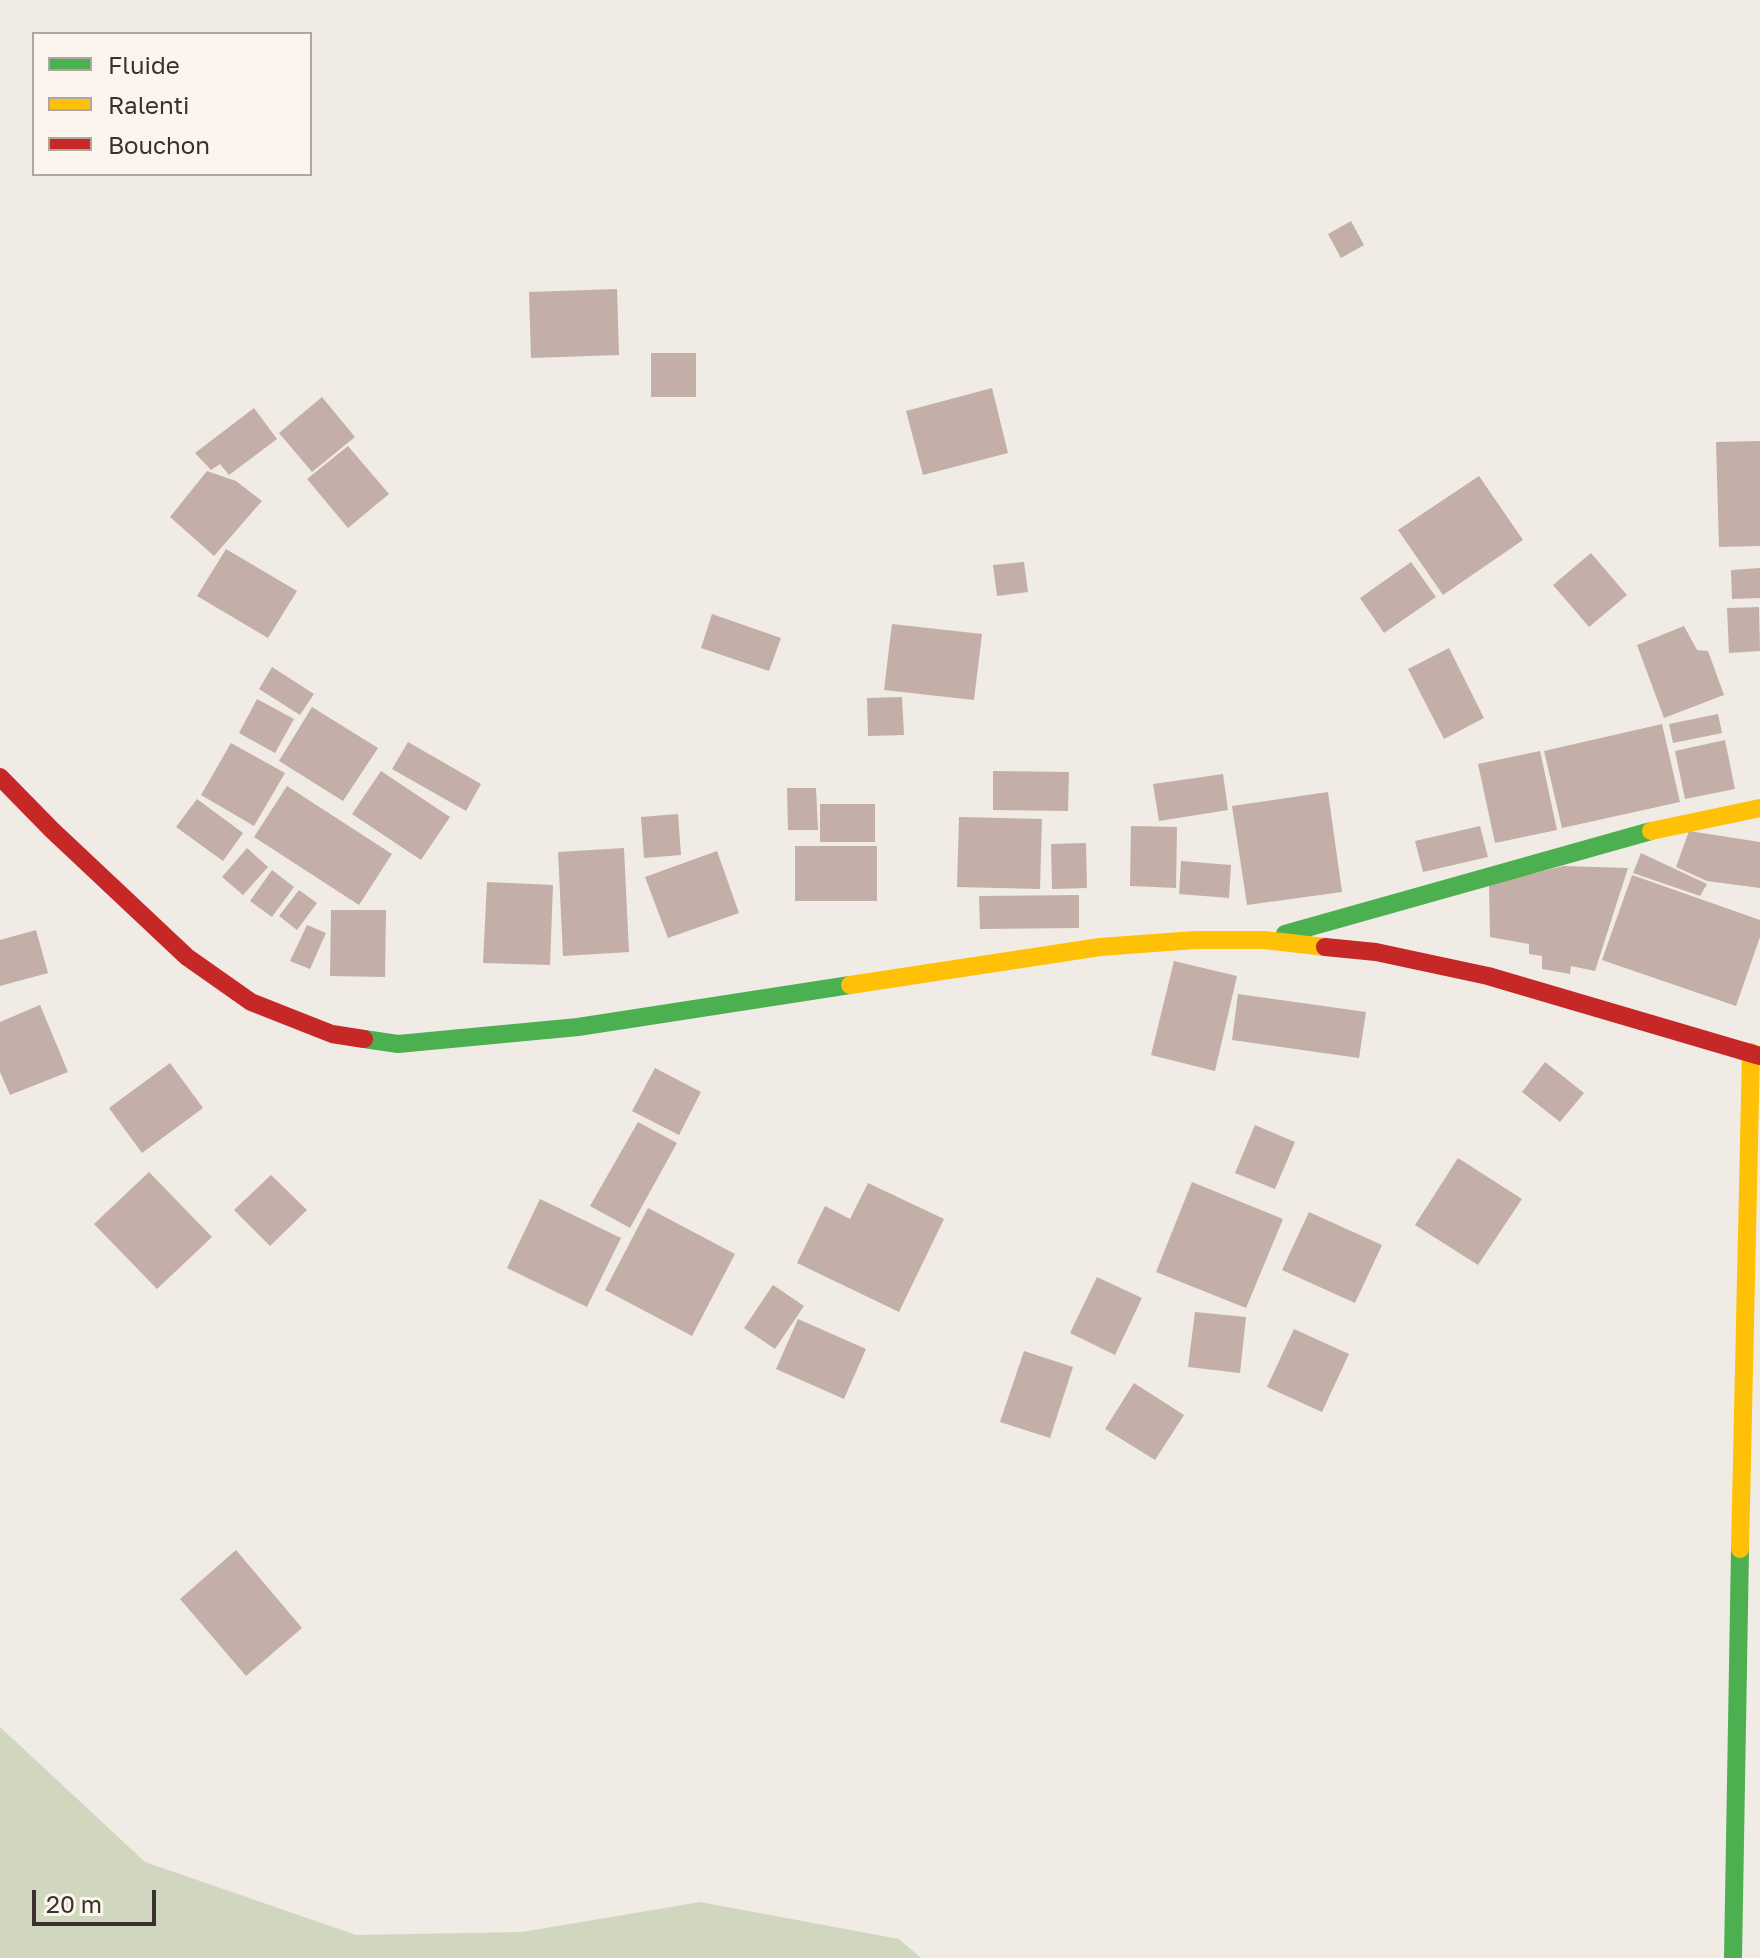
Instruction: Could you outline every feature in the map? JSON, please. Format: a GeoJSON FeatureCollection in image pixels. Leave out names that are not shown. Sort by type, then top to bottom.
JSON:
{"type":"FeatureCollection","features":[{"type":"Feature","properties":{"kind":"main road"},"geometry":{"type":"LineString","coordinates":[[0,777],[187,957],[251,1002],[332,1034],[398,1044],[578,1027],[1100,947],[1195,940],[1264,940],[1376,952],[1488,976],[1756,1054],[1733,1842],[1733,1958]]}},
{"type":"Feature","properties":{"kind":"main road"},"geometry":{"type":"LineString","coordinates":[[1264,940],[1630,835],[1760,808]]}},
{"type":"Feature","properties":{"kind":"green space"},"geometry":{"type":"Polygon","coordinates":[[[0,1727],[145,1862],[356,1935],[522,1932],[700,1902],[899,1939],[921,1958],[0,1958],[0,1727]]]}},
{"type":"Feature","properties":{"kind":"building"},"geometry":{"type":"Polygon","coordinates":[[[1351,221],[1364,245],[1341,258],[1328,234],[1351,221]]]}},
{"type":"Feature","properties":{"kind":"building"},"geometry":{"type":"Polygon","coordinates":[[[617,289],[619,355],[531,358],[529,292],[617,289]]]}},
{"type":"Feature","properties":{"kind":"building"},"geometry":{"type":"Polygon","coordinates":[[[651,353],[696,353],[696,397],[651,397],[651,353]]]}},
{"type":"Feature","properties":{"kind":"building"},"geometry":{"type":"Polygon","coordinates":[[[992,388],[1008,453],[923,475],[906,411],[992,388]]]}},
{"type":"Feature","properties":{"kind":"building"},"geometry":{"type":"Polygon","coordinates":[[[322,397],[355,437],[312,472],[279,433],[322,397]]]}},
{"type":"Feature","properties":{"kind":"building"},"geometry":{"type":"Polygon","coordinates":[[[254,408],[277,439],[229,475],[220,464],[211,470],[195,453],[254,408]]]}},
{"type":"Feature","properties":{"kind":"building"},"geometry":{"type":"Polygon","coordinates":[[[1760,441],[1760,546],[1719,547],[1716,442],[1760,441]]]}},
{"type":"Feature","properties":{"kind":"building"},"geometry":{"type":"Polygon","coordinates":[[[348,446],[389,494],[348,528],[307,479],[348,446]]]}},
{"type":"Feature","properties":{"kind":"building"},"geometry":{"type":"Polygon","coordinates":[[[207,471],[236,481],[262,501],[214,556],[170,517],[207,471]]]}},
{"type":"Feature","properties":{"kind":"building"},"geometry":{"type":"Polygon","coordinates":[[[1479,476],[1523,540],[1443,595],[1398,530],[1479,476]]]}},
{"type":"Feature","properties":{"kind":"building"},"geometry":{"type":"Polygon","coordinates":[[[226,549],[297,591],[268,638],[197,596],[226,549]]]}},
{"type":"Feature","properties":{"kind":"building"},"geometry":{"type":"Polygon","coordinates":[[[1591,553],[1627,595],[1589,627],[1553,585],[1591,553]]]}},
{"type":"Feature","properties":{"kind":"building"},"geometry":{"type":"Polygon","coordinates":[[[1024,562],[1028,592],[997,596],[993,565],[1024,562]]]}},
{"type":"Feature","properties":{"kind":"building"},"geometry":{"type":"Polygon","coordinates":[[[1411,562],[1436,597],[1384,633],[1360,598],[1411,562]]]}},
{"type":"Feature","properties":{"kind":"building"},"geometry":{"type":"Polygon","coordinates":[[[1760,568],[1760,598],[1732,599],[1731,570],[1760,568]]]}},
{"type":"Feature","properties":{"kind":"building"},"geometry":{"type":"Polygon","coordinates":[[[1759,607],[1760,651],[1729,653],[1727,608],[1759,607]]]}},
{"type":"Feature","properties":{"kind":"building"},"geometry":{"type":"Polygon","coordinates":[[[712,614],[781,638],[769,671],[701,648],[712,614]]]}},
{"type":"Feature","properties":{"kind":"building"},"geometry":{"type":"Polygon","coordinates":[[[892,624],[982,634],[974,700],[884,690],[892,624]]]}},
{"type":"Feature","properties":{"kind":"building"},"geometry":{"type":"Polygon","coordinates":[[[1684,626],[1697,650],[1708,651],[1724,695],[1664,718],[1637,645],[1684,626]]]}},
{"type":"Feature","properties":{"kind":"building"},"geometry":{"type":"Polygon","coordinates":[[[1449,648],[1484,718],[1444,739],[1408,669],[1449,648]]]}},
{"type":"Feature","properties":{"kind":"building"},"geometry":{"type":"Polygon","coordinates":[[[272,667],[314,694],[300,715],[259,689],[272,667]]]}},
{"type":"Feature","properties":{"kind":"building"},"geometry":{"type":"Polygon","coordinates":[[[902,697],[904,735],[868,736],[867,698],[902,697]]]}},
{"type":"Feature","properties":{"kind":"building"},"geometry":{"type":"Polygon","coordinates":[[[257,699],[294,719],[275,753],[239,733],[257,699]]]}},
{"type":"Feature","properties":{"kind":"building"},"geometry":{"type":"Polygon","coordinates":[[[312,707],[378,748],[343,801],[279,761],[312,707]]]}},
{"type":"Feature","properties":{"kind":"building"},"geometry":{"type":"Polygon","coordinates":[[[1718,714],[1722,733],[1673,743],[1669,724],[1718,714]]]}},
{"type":"Feature","properties":{"kind":"building"},"geometry":{"type":"Polygon","coordinates":[[[1662,724],[1680,802],[1562,828],[1544,751],[1662,724]]]}},
{"type":"Feature","properties":{"kind":"building"},"geometry":{"type":"Polygon","coordinates":[[[1725,740],[1735,789],[1685,799],[1675,751],[1725,740]]]}},
{"type":"Feature","properties":{"kind":"building"},"geometry":{"type":"Polygon","coordinates":[[[408,742],[481,784],[466,811],[392,769],[408,742]]]}},
{"type":"Feature","properties":{"kind":"building"},"geometry":{"type":"Polygon","coordinates":[[[231,743],[285,773],[254,826],[201,795],[231,743]]]}},
{"type":"Feature","properties":{"kind":"building"},"geometry":{"type":"Polygon","coordinates":[[[1540,751],[1557,830],[1495,843],[1478,764],[1540,751]]]}},
{"type":"Feature","properties":{"kind":"building"},"geometry":{"type":"Polygon","coordinates":[[[381,771],[450,817],[421,860],[352,814],[381,771]]]}},
{"type":"Feature","properties":{"kind":"building"},"geometry":{"type":"Polygon","coordinates":[[[993,771],[1069,772],[1068,811],[993,810],[993,771]]]}},
{"type":"Feature","properties":{"kind":"building"},"geometry":{"type":"Polygon","coordinates":[[[1223,774],[1228,810],[1159,821],[1153,784],[1223,774]]]}},
{"type":"Feature","properties":{"kind":"building"},"geometry":{"type":"Polygon","coordinates":[[[287,786],[392,854],[359,905],[254,837],[287,786]]]}},
{"type":"Feature","properties":{"kind":"building"},"geometry":{"type":"Polygon","coordinates":[[[787,788],[816,788],[818,830],[788,830],[787,788]]]}},
{"type":"Feature","properties":{"kind":"building"},"geometry":{"type":"Polygon","coordinates":[[[1328,792],[1342,892],[1247,905],[1232,806],[1328,792]]]}},
{"type":"Feature","properties":{"kind":"building"},"geometry":{"type":"Polygon","coordinates":[[[197,799],[243,833],[223,861],[176,827],[197,799]]]}},
{"type":"Feature","properties":{"kind":"building"},"geometry":{"type":"Polygon","coordinates":[[[820,804],[875,804],[875,842],[820,842],[820,804]]]}},
{"type":"Feature","properties":{"kind":"building"},"geometry":{"type":"Polygon","coordinates":[[[678,814],[681,855],[644,858],[641,817],[678,814]]]}},
{"type":"Feature","properties":{"kind":"building"},"geometry":{"type":"Polygon","coordinates":[[[959,817],[1042,819],[1040,889],[957,887],[959,817]]]}},
{"type":"Feature","properties":{"kind":"building"},"geometry":{"type":"Polygon","coordinates":[[[1131,826],[1177,827],[1176,888],[1130,886],[1131,826]]]}},
{"type":"Feature","properties":{"kind":"building"},"geometry":{"type":"Polygon","coordinates":[[[1480,826],[1488,857],[1423,872],[1415,841],[1480,826]]]}},
{"type":"Feature","properties":{"kind":"building"},"geometry":{"type":"Polygon","coordinates":[[[1689,831],[1760,842],[1760,888],[1707,881],[1676,867],[1689,831]]]}},
{"type":"Feature","properties":{"kind":"building"},"geometry":{"type":"Polygon","coordinates":[[[1086,843],[1087,888],[1052,889],[1051,844],[1086,843]]]}},
{"type":"Feature","properties":{"kind":"building"},"geometry":{"type":"Polygon","coordinates":[[[795,846],[877,846],[877,901],[795,901],[795,846]]]}},
{"type":"Feature","properties":{"kind":"building"},"geometry":{"type":"Polygon","coordinates":[[[247,848],[268,867],[243,895],[222,877],[247,848]]]}},
{"type":"Feature","properties":{"kind":"building"},"geometry":{"type":"Polygon","coordinates":[[[624,848],[629,952],[563,956],[558,852],[624,848]]]}},
{"type":"Feature","properties":{"kind":"building"},"geometry":{"type":"Polygon","coordinates":[[[717,851],[739,913],[668,938],[645,877],[717,851]]]}},
{"type":"Feature","properties":{"kind":"building"},"geometry":{"type":"Polygon","coordinates":[[[1641,853],[1707,884],[1700,896],[1633,873],[1641,853]]]}},
{"type":"Feature","properties":{"kind":"building"},"geometry":{"type":"Polygon","coordinates":[[[1181,861],[1231,865],[1229,898],[1179,894],[1181,861]]]}},
{"type":"Feature","properties":{"kind":"building"},"geometry":{"type":"Polygon","coordinates":[[[1564,866],[1628,868],[1595,971],[1571,966],[1570,974],[1542,969],[1542,956],[1529,954],[1529,944],[1490,937],[1489,884],[1564,866]]]}},
{"type":"Feature","properties":{"kind":"building"},"geometry":{"type":"Polygon","coordinates":[[[272,870],[294,887],[272,917],[250,901],[272,870]]]}},
{"type":"Feature","properties":{"kind":"building"},"geometry":{"type":"Polygon","coordinates":[[[1632,875],[1760,920],[1760,937],[1736,1006],[1602,960],[1632,875]]]}},
{"type":"Feature","properties":{"kind":"building"},"geometry":{"type":"Polygon","coordinates":[[[487,882],[553,885],[550,965],[483,963],[487,882]]]}},
{"type":"Feature","properties":{"kind":"building"},"geometry":{"type":"Polygon","coordinates":[[[299,890],[317,903],[297,930],[279,916],[299,890]]]}},
{"type":"Feature","properties":{"kind":"building"},"geometry":{"type":"Polygon","coordinates":[[[1079,895],[1079,928],[980,929],[979,896],[1079,895]]]}},
{"type":"Feature","properties":{"kind":"building"},"geometry":{"type":"Polygon","coordinates":[[[331,910],[386,910],[385,977],[330,976],[331,910]]]}},
{"type":"Feature","properties":{"kind":"building"},"geometry":{"type":"Polygon","coordinates":[[[307,925],[326,933],[310,969],[290,961],[307,925]]]}},
{"type":"Feature","properties":{"kind":"building"},"geometry":{"type":"Polygon","coordinates":[[[36,930],[48,973],[0,986],[0,940],[36,930]]]}},
{"type":"Feature","properties":{"kind":"building"},"geometry":{"type":"Polygon","coordinates":[[[1174,961],[1237,976],[1215,1071],[1151,1055],[1174,961]]]}},
{"type":"Feature","properties":{"kind":"building"},"geometry":{"type":"Polygon","coordinates":[[[1238,994],[1366,1012],[1359,1058],[1232,1040],[1238,994]]]}},
{"type":"Feature","properties":{"kind":"building"},"geometry":{"type":"Polygon","coordinates":[[[40,1005],[68,1072],[10,1095],[0,1072],[0,1022],[40,1005]]]}},
{"type":"Feature","properties":{"kind":"building"},"geometry":{"type":"Polygon","coordinates":[[[1545,1062],[1584,1093],[1560,1122],[1522,1092],[1545,1062]]]}},
{"type":"Feature","properties":{"kind":"building"},"geometry":{"type":"Polygon","coordinates":[[[170,1063],[203,1108],[142,1153],[109,1108],[170,1063]]]}},
{"type":"Feature","properties":{"kind":"building"},"geometry":{"type":"Polygon","coordinates":[[[655,1068],[701,1092],[679,1135],[632,1111],[655,1068]]]}},
{"type":"Feature","properties":{"kind":"building"},"geometry":{"type":"Polygon","coordinates":[[[638,1122],[677,1143],[630,1228],[590,1206],[638,1122]]]}},
{"type":"Feature","properties":{"kind":"building"},"geometry":{"type":"Polygon","coordinates":[[[1255,1125],[1295,1142],[1275,1189],[1235,1173],[1255,1125]]]}},
{"type":"Feature","properties":{"kind":"building"},"geometry":{"type":"Polygon","coordinates":[[[1458,1158],[1522,1199],[1478,1265],[1415,1225],[1458,1158]]]}},
{"type":"Feature","properties":{"kind":"building"},"geometry":{"type":"Polygon","coordinates":[[[149,1172],[212,1237],[157,1289],[94,1224],[149,1172]]]}},
{"type":"Feature","properties":{"kind":"building"},"geometry":{"type":"Polygon","coordinates":[[[271,1175],[307,1210],[270,1246],[234,1210],[271,1175]]]}},
{"type":"Feature","properties":{"kind":"building"},"geometry":{"type":"Polygon","coordinates":[[[1192,1182],[1283,1219],[1246,1308],[1156,1272],[1192,1182]]]}},
{"type":"Feature","properties":{"kind":"building"},"geometry":{"type":"Polygon","coordinates":[[[868,1183],[944,1219],[899,1312],[797,1263],[825,1206],[850,1219],[868,1183]]]}},
{"type":"Feature","properties":{"kind":"building"},"geometry":{"type":"Polygon","coordinates":[[[540,1199],[621,1238],[587,1307],[507,1268],[540,1199]]]}},
{"type":"Feature","properties":{"kind":"building"},"geometry":{"type":"Polygon","coordinates":[[[648,1208],[735,1254],[692,1336],[605,1290],[648,1208]]]}},
{"type":"Feature","properties":{"kind":"building"},"geometry":{"type":"Polygon","coordinates":[[[1309,1212],[1382,1245],[1355,1303],[1282,1270],[1309,1212]]]}},
{"type":"Feature","properties":{"kind":"building"},"geometry":{"type":"Polygon","coordinates":[[[1097,1277],[1142,1298],[1115,1355],[1070,1333],[1097,1277]]]}},
{"type":"Feature","properties":{"kind":"building"},"geometry":{"type":"Polygon","coordinates":[[[773,1285],[804,1306],[775,1349],[744,1328],[773,1285]]]}},
{"type":"Feature","properties":{"kind":"building"},"geometry":{"type":"Polygon","coordinates":[[[1195,1312],[1246,1317],[1240,1373],[1188,1367],[1195,1312]]]}},
{"type":"Feature","properties":{"kind":"building"},"geometry":{"type":"Polygon","coordinates":[[[798,1319],[866,1349],[844,1399],[776,1369],[798,1319]]]}},
{"type":"Feature","properties":{"kind":"building"},"geometry":{"type":"Polygon","coordinates":[[[1294,1329],[1349,1354],[1322,1412],[1267,1387],[1294,1329]]]}},
{"type":"Feature","properties":{"kind":"building"},"geometry":{"type":"Polygon","coordinates":[[[1024,1351],[1073,1367],[1050,1438],[1000,1422],[1024,1351]]]}},
{"type":"Feature","properties":{"kind":"building"},"geometry":{"type":"Polygon","coordinates":[[[1134,1383],[1184,1415],[1155,1460],[1105,1429],[1134,1383]]]}},
{"type":"Feature","properties":{"kind":"building"},"geometry":{"type":"Polygon","coordinates":[[[236,1550],[302,1628],[246,1676],[180,1599],[236,1550]]]}},
{"type":"Feature","properties":{"kind":"traffic: fast"},"geometry":{"type":"LineString","coordinates":[[1285,934],[1651,831]]}},
{"type":"Feature","properties":{"kind":"traffic: fast"},"geometry":{"type":"LineString","coordinates":[[364,1039],[398,1044],[578,1027],[850,985]]}},
{"type":"Feature","properties":{"kind":"traffic: fast"},"geometry":{"type":"LineString","coordinates":[[1733,1958],[1740,1549]]}},
{"type":"Feature","properties":{"kind":"traffic: slow"},"geometry":{"type":"LineString","coordinates":[[1651,831],[1760,808]]}},
{"type":"Feature","properties":{"kind":"traffic: slow"},"geometry":{"type":"LineString","coordinates":[[850,985],[1100,947],[1195,940],[1264,940],[1325,947]]}},
{"type":"Feature","properties":{"kind":"traffic: slow"},"geometry":{"type":"LineString","coordinates":[[1740,1549],[1751,1052]]}},
{"type":"Feature","properties":{"kind":"traffic: jam"},"geometry":{"type":"LineString","coordinates":[[0,777],[187,957],[251,1002],[332,1034],[364,1039]]}},
{"type":"Feature","properties":{"kind":"traffic: jam"},"geometry":{"type":"LineString","coordinates":[[1325,947],[1376,952],[1488,976],[1760,1056]]}}]}
